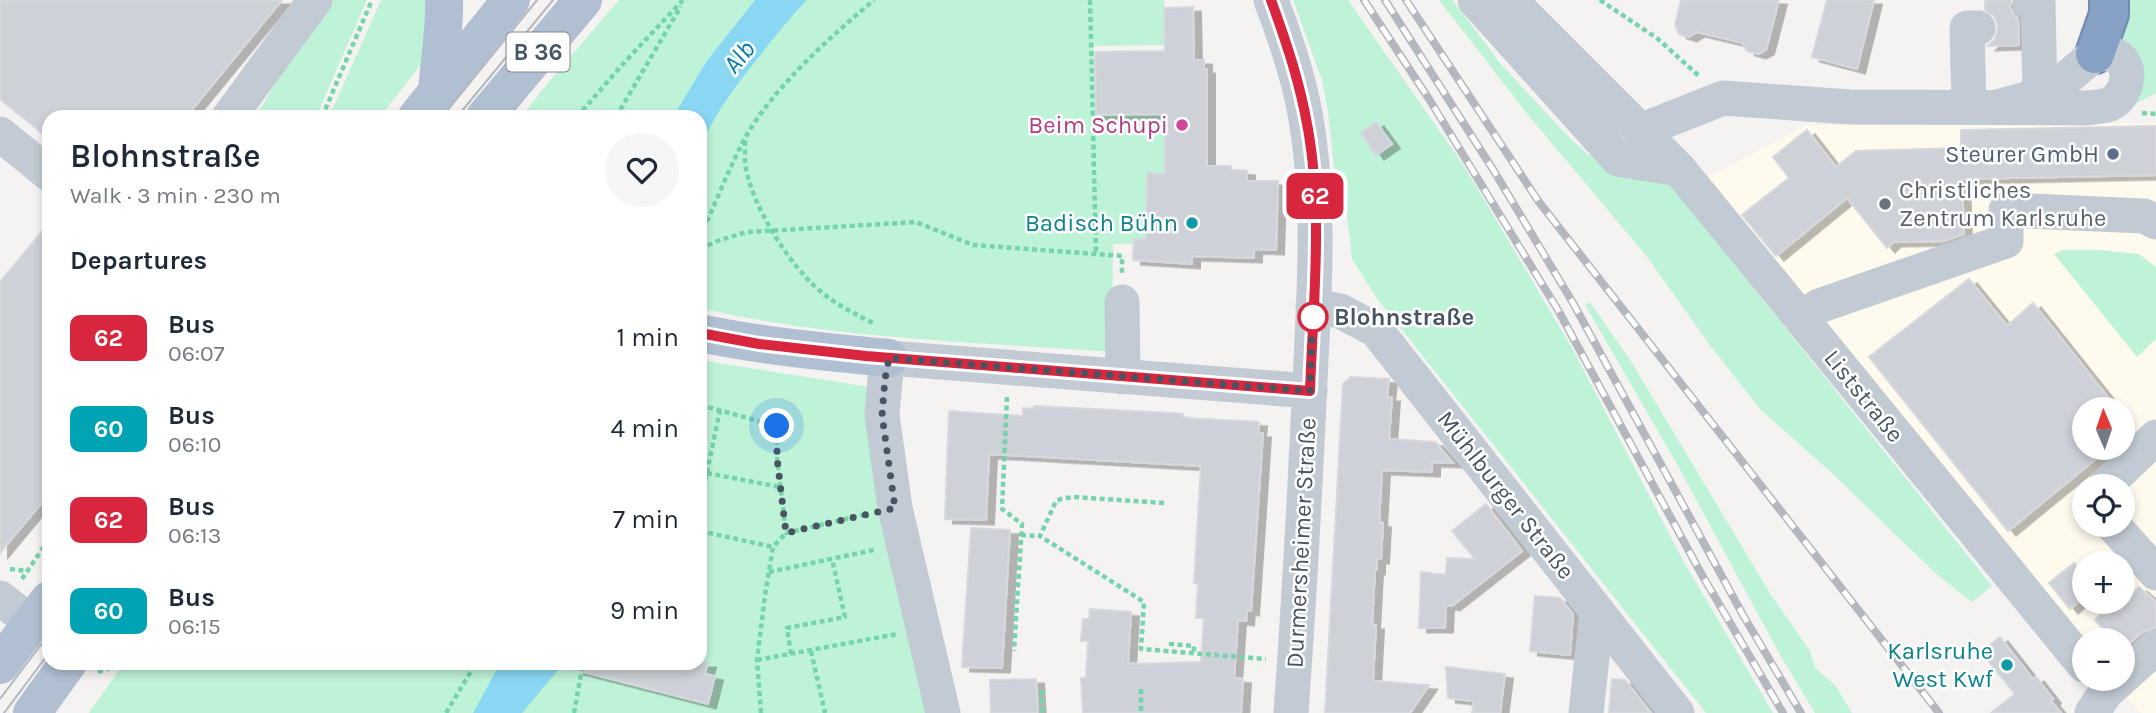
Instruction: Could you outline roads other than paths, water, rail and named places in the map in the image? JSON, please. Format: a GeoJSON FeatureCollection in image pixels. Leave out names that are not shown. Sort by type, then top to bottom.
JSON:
{"type":"FeatureCollection","features":[{"type":"Feature","properties":{"kind":"highway"},"geometry":{"type":"LineString","coordinates":[[2095,54],[2109,14],[2109,0]]}},
{"type":"Feature","properties":{"kind":"main road"},"geometry":{"type":"LineString","coordinates":[[427,104],[439,59],[445,20],[444,0]]}},
{"type":"Feature","properties":{"kind":"main road","name":"B 36"},"geometry":{"type":"LineString","coordinates":[[427,104],[511,0]]}},
{"type":"Feature","properties":{"kind":"main road","name":"B 36"},"geometry":{"type":"LineString","coordinates":[[493,110],[583,0]]}},
{"type":"Feature","properties":{"kind":"main road"},"geometry":{"type":"LineString","coordinates":[[707,334],[800,350],[889,358]]}},
{"type":"Feature","properties":{"kind":"main road"},"geometry":{"type":"LineString","coordinates":[[0,665],[41,612]]}},
{"type":"Feature","properties":{"kind":"main road"},"geometry":{"type":"LineString","coordinates":[[32,713],[80,670]]}},
{"type":"Feature","properties":{"kind":"street"},"geometry":{"type":"LineString","coordinates":[[234,110],[315,0]]}},
{"type":"Feature","properties":{"kind":"street","name":"Durmersheimer Straße"},"geometry":{"type":"LineString","coordinates":[[1272,0],[1297,73],[1308,131],[1315,195],[1310,391],[1291,713]]}},
{"type":"Feature","properties":{"kind":"street"},"geometry":{"type":"LineString","coordinates":[[1475,0],[1618,159],[1679,169]]}},
{"type":"Feature","properties":{"kind":"street","name":"Liststraße"},"geometry":{"type":"LineString","coordinates":[[1510,0],[1679,169],[2072,650]]}},
{"type":"Feature","properties":{"kind":"street"},"geometry":{"type":"LineString","coordinates":[[2030,3],[2038,2],[2040,95]]}},
{"type":"Feature","properties":{"kind":"street"},"geometry":{"type":"LineString","coordinates":[[1978,28],[1968,28],[1983,107]]}},
{"type":"Feature","properties":{"kind":"street"},"geometry":{"type":"LineString","coordinates":[[1640,131],[1723,99],[1850,107],[2087,108],[2109,104],[2123,92],[2126,71],[2121,60],[2111,54],[2095,54],[2062,82],[2040,95],[1983,107]]}},
{"type":"Feature","properties":{"kind":"street"},"geometry":{"type":"LineString","coordinates":[[0,134],[42,168]]}},
{"type":"Feature","properties":{"kind":"street"},"geometry":{"type":"LineString","coordinates":[[1801,318],[1819,306],[2006,241],[2007,210],[2144,216],[2156,222]]}},
{"type":"Feature","properties":{"kind":"street"},"geometry":{"type":"LineString","coordinates":[[1122,302],[1123,377]]}},
{"type":"Feature","properties":{"kind":"street","name":"Mühlburger Straße"},"geometry":{"type":"LineString","coordinates":[[1313,306],[1339,311],[1376,330],[1677,713]]}},
{"type":"Feature","properties":{"kind":"street"},"geometry":{"type":"LineString","coordinates":[[943,713],[895,508],[882,415],[889,358],[1310,391]]}},
{"type":"Feature","properties":{"kind":"street"},"geometry":{"type":"LineString","coordinates":[[2117,474],[2156,437]]}},
{"type":"Feature","properties":{"kind":"street"},"geometry":{"type":"LineString","coordinates":[[2124,537],[2156,573]]}},
{"type":"Feature","properties":{"kind":"street"},"geometry":{"type":"LineString","coordinates":[[0,598],[41,612]]}},
{"type":"Feature","properties":{"kind":"street"},"geometry":{"type":"LineString","coordinates":[[1586,713],[1597,611]]}},
{"type":"Feature","properties":{"kind":"street"},"geometry":{"type":"LineString","coordinates":[[2110,692],[2156,647]]}},
{"type":"Feature","properties":{"kind":"water","name":"Alb"},"geometry":{"type":"Polygon","coordinates":[[[755,0],[807,0],[733,90],[707,134],[707,110],[677,110],[706,62],[755,0]]]}},
{"type":"Feature","properties":{"kind":"water"},"geometry":{"type":"Polygon","coordinates":[[[558,670],[522,713],[473,713],[496,671],[558,670]]]}},
{"type":"Feature","properties":{"kind":"tram line"},"geometry":{"type":"LineString","coordinates":[[448,110],[537,0]]}},
{"type":"Feature","properties":{"kind":"tram line"},"geometry":{"type":"LineString","coordinates":[[463,110],[553,0]]}},
{"type":"Feature","properties":{"kind":"tram line"},"geometry":{"type":"LineString","coordinates":[[0,699],[42,643]]}},
{"type":"Feature","properties":{"kind":"tram line"},"geometry":{"type":"LineString","coordinates":[[4,713],[42,662]]}},
{"type":"Feature","properties":{"kind":"railway"},"geometry":{"type":"LineString","coordinates":[[1364,0],[1429,99],[1558,310],[1702,575],[1783,713]]}},
{"type":"Feature","properties":{"kind":"railway"},"geometry":{"type":"LineString","coordinates":[[1385,0],[1494,171],[1573,303],[1743,615],[1801,713]]}},
{"type":"Feature","properties":{"kind":"railway"},"geometry":{"type":"LineString","coordinates":[[1406,0],[1539,202],[1939,713]]}},
{"type":"Feature","properties":{"kind":"place","name":"Beim Schupi"},"geometry":{"type":"Point","coordinates":[1182,125]}},
{"type":"Feature","properties":{"kind":"place","name":"Steurer GmbH"},"geometry":{"type":"Point","coordinates":[2113,154]}},
{"type":"Feature","properties":{"kind":"place","name":"Christliches Zentrum Karlsruhe"},"geometry":{"type":"Point","coordinates":[1885,204]}},
{"type":"Feature","properties":{"kind":"place","name":"Badisch Bühn"},"geometry":{"type":"Point","coordinates":[1192,223]}},
{"type":"Feature","properties":{"kind":"place","name":"Blohnstraße"},"geometry":{"type":"Point","coordinates":[1313,317]}},
{"type":"Feature","properties":{"kind":"place","name":"Karlsruhe West Kwf"},"geometry":{"type":"Point","coordinates":[2007,665]}}]}
